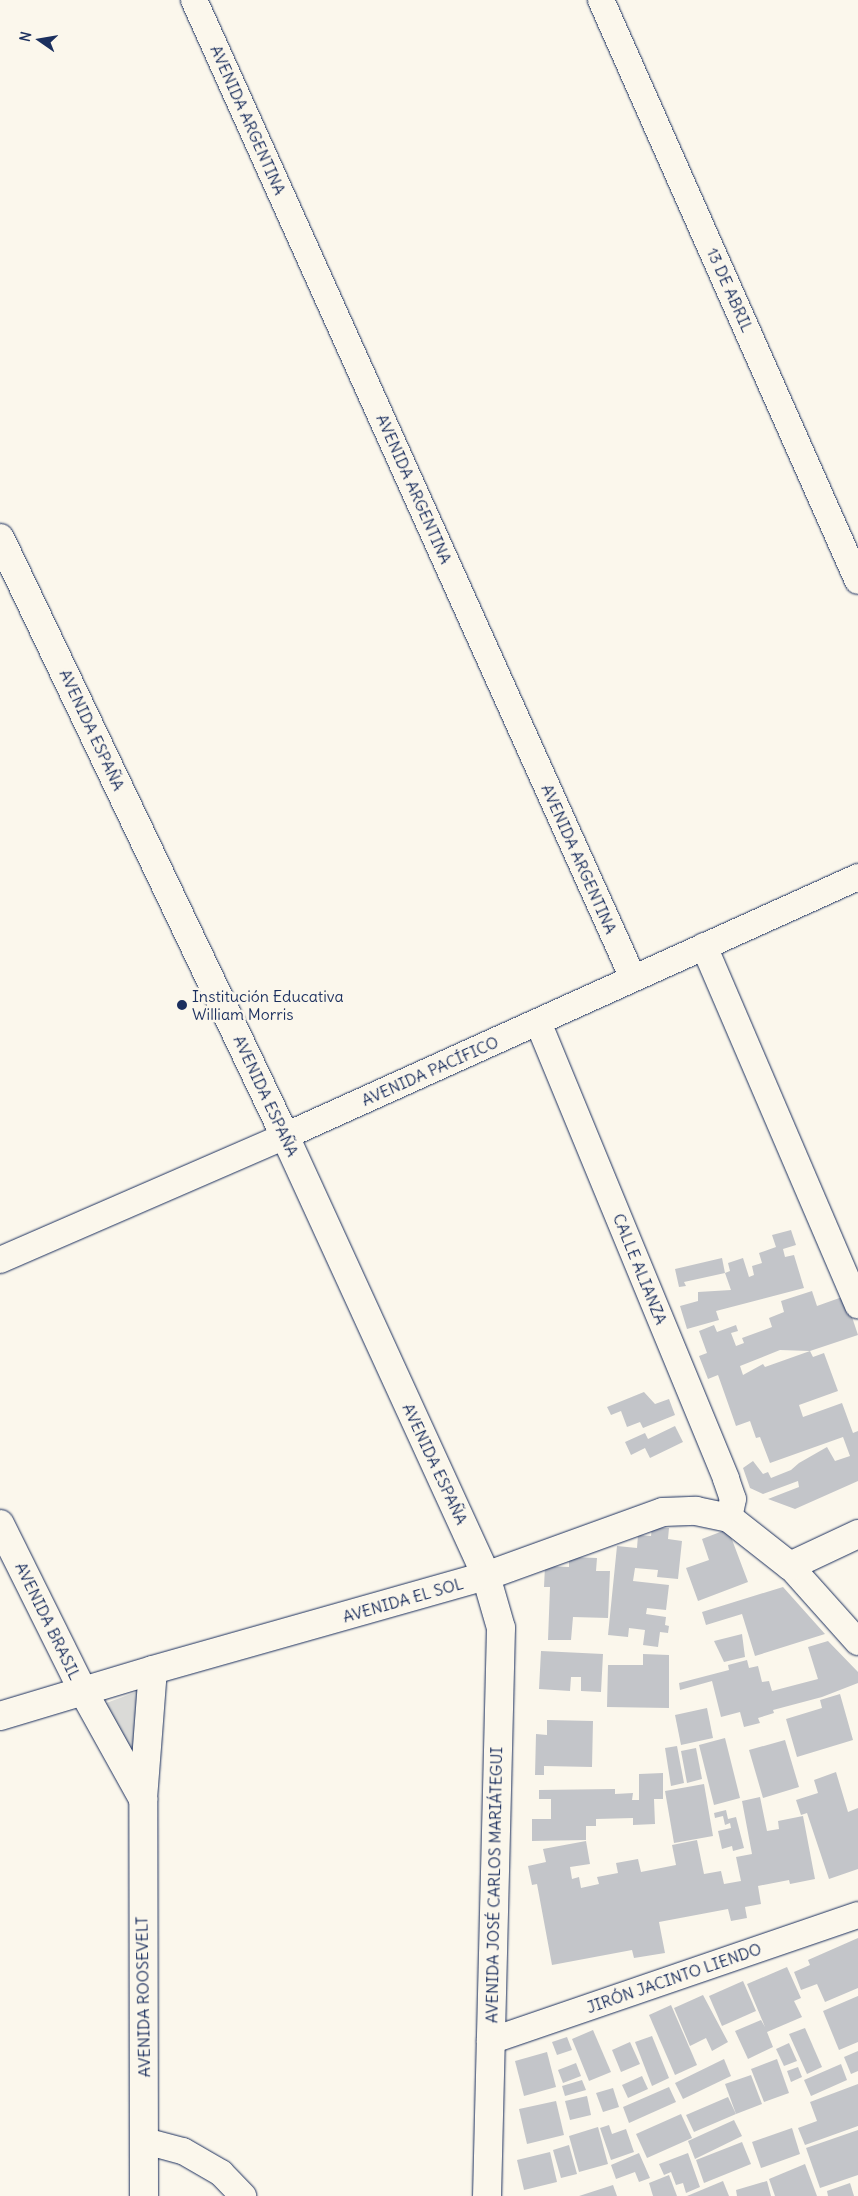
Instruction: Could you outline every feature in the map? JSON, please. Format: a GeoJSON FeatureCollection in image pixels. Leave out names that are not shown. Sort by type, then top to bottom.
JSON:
{"type":"FeatureCollection","features":[{"type":"Feature","properties":{"kind":"street","name":"AVENIDA ARGENTINA"},"geometry":{"type":"LineString","coordinates":[[194,0],[633,978]]}},
{"type":"Feature","properties":{"kind":"street","name":"13 DE ABRIL"},"geometry":{"type":"LineString","coordinates":[[601,0],[858,581]]}},
{"type":"Feature","properties":{"kind":"street","name":"AVENIDA ESPAÑA"},"geometry":{"type":"LineString","coordinates":[[0,538],[285,1136],[486,1576]]}},
{"type":"Feature","properties":{"kind":"street","name":"AVENIDA PACÍFICO"},"geometry":{"type":"LineString","coordinates":[[0,1260],[285,1136],[858,877]]}},
{"type":"Feature","properties":{"kind":"street"},"geometry":{"type":"LineString","coordinates":[[704,946],[858,1305]]}},
{"type":"Feature","properties":{"kind":"street","name":"CALLE ALIANZA"},"geometry":{"type":"LineString","coordinates":[[538,1022],[726,1479],[733,1498],[729,1518]]}},
{"type":"Feature","properties":{"kind":"street","name":"AVENIDA EL SOL"},"geometry":{"type":"LineString","coordinates":[[0,1716],[153,1670],[486,1576],[663,1512],[696,1511],[729,1518],[790,1566]]}},
{"type":"Feature","properties":{"kind":"street","name":"AVENIDA BRASIL"},"geometry":{"type":"LineString","coordinates":[[0,1524],[83,1691]]}},
{"type":"Feature","properties":{"kind":"street"},"geometry":{"type":"LineString","coordinates":[[858,1534],[790,1566],[858,1642]]}},
{"type":"Feature","properties":{"kind":"street","name":"AVENIDA JOSÉ CARLOS MARIÁTEGUI"},"geometry":{"type":"LineString","coordinates":[[486,1576],[501,1628],[487,2196]]}},
{"type":"Feature","properties":{"kind":"street","name":"AVENIDA ROOSEVELT"},"geometry":{"type":"LineString","coordinates":[[144,2196],[142,1799],[153,1670]]}},
{"type":"Feature","properties":{"kind":"street","name":"AVENIDA ROOSEVELT"},"geometry":{"type":"LineString","coordinates":[[83,1691],[142,1799]]}},
{"type":"Feature","properties":{"kind":"street","name":"JIRÓN JACINTO LIENDO"},"geometry":{"type":"LineString","coordinates":[[490,2041],[858,1915]]}},
{"type":"Feature","properties":{"kind":"street"},"geometry":{"type":"LineString","coordinates":[[145,2141],[183,2150],[221,2173],[243,2196]]}},
{"type":"Feature","properties":{"kind":"shaded area"},"geometry":{"type":"Polygon","coordinates":[[[144,1689],[137,1769],[101,1705],[144,1689]]]}},
{"type":"Feature","properties":{"kind":"building"},"geometry":{"type":"Polygon","coordinates":[[[791,1230],[796,1245],[783,1249],[785,1257],[794,1255],[804,1288],[716,1311],[719,1320],[687,1329],[680,1306],[698,1301],[698,1292],[731,1290],[725,1273],[730,1271],[728,1263],[743,1258],[749,1277],[754,1275],[752,1266],[762,1263],[759,1253],[776,1247],[772,1235],[791,1230]]]}},
{"type":"Feature","properties":{"kind":"building"},"geometry":{"type":"Polygon","coordinates":[[[722,1258],[725,1273],[684,1282],[686,1286],[679,1287],[675,1269],[722,1258]]]}},
{"type":"Feature","properties":{"kind":"building"},"geometry":{"type":"Polygon","coordinates":[[[812,1291],[817,1306],[845,1296],[858,1335],[810,1351],[813,1357],[824,1353],[838,1391],[799,1405],[803,1417],[842,1403],[853,1433],[858,1431],[858,1481],[795,1509],[768,1499],[799,1487],[798,1481],[763,1494],[750,1488],[743,1468],[753,1461],[763,1474],[768,1472],[771,1478],[791,1470],[799,1463],[827,1447],[835,1461],[850,1456],[843,1437],[770,1463],[760,1437],[756,1438],[750,1421],[736,1426],[718,1375],[708,1379],[699,1356],[707,1353],[699,1331],[714,1325],[717,1332],[736,1325],[738,1331],[731,1333],[736,1346],[744,1343],[742,1338],[772,1327],[769,1318],[784,1312],[781,1301],[812,1291]],[[780,1350],[740,1366],[743,1375],[763,1364],[765,1367],[810,1351],[780,1350]]]}},
{"type":"Feature","properties":{"kind":"building"},"geometry":{"type":"Polygon","coordinates":[[[644,1392],[655,1404],[669,1399],[675,1415],[643,1428],[640,1422],[627,1427],[621,1411],[611,1415],[607,1407],[644,1392]]]}},
{"type":"Feature","properties":{"kind":"building"},"geometry":{"type":"Polygon","coordinates":[[[675,1426],[683,1442],[650,1458],[645,1448],[631,1455],[625,1442],[645,1433],[648,1439],[675,1426]]]}},
{"type":"Feature","properties":{"kind":"building"},"geometry":{"type":"Polygon","coordinates":[[[652,1527],[669,1528],[668,1539],[682,1541],[678,1579],[657,1577],[658,1570],[635,1568],[633,1581],[669,1585],[666,1610],[647,1608],[646,1614],[666,1617],[665,1625],[669,1626],[668,1633],[660,1632],[658,1647],[643,1645],[645,1630],[629,1628],[628,1637],[608,1635],[617,1546],[637,1548],[638,1535],[651,1536],[652,1527]]]}},
{"type":"Feature","properties":{"kind":"building"},"geometry":{"type":"Polygon","coordinates":[[[728,1529],[748,1582],[698,1601],[686,1568],[709,1560],[702,1539],[728,1529]]]}},
{"type":"Feature","properties":{"kind":"building"},"geometry":{"type":"Polygon","coordinates":[[[569,1557],[597,1558],[596,1571],[610,1571],[608,1618],[573,1617],[571,1640],[548,1640],[550,1587],[544,1587],[545,1566],[569,1567],[569,1557]]]}},
{"type":"Feature","properties":{"kind":"building"},"geometry":{"type":"Polygon","coordinates":[[[783,1587],[825,1634],[755,1656],[742,1614],[706,1625],[702,1612],[783,1587]]]}},
{"type":"Feature","properties":{"kind":"building"},"geometry":{"type":"Polygon","coordinates":[[[742,1634],[745,1657],[724,1662],[714,1641],[742,1634]]]}},
{"type":"Feature","properties":{"kind":"building"},"geometry":{"type":"Polygon","coordinates":[[[828,1641],[858,1672],[858,1683],[822,1697],[773,1710],[774,1713],[758,1718],[760,1723],[744,1727],[740,1712],[721,1717],[712,1681],[680,1690],[679,1683],[729,1670],[728,1665],[747,1660],[749,1668],[758,1666],[762,1682],[769,1681],[772,1691],[818,1679],[808,1647],[828,1641]]]}},
{"type":"Feature","properties":{"kind":"building"},"geometry":{"type":"Polygon","coordinates":[[[541,1651],[603,1654],[601,1692],[581,1691],[581,1677],[571,1677],[570,1691],[539,1689],[541,1651]]]}},
{"type":"Feature","properties":{"kind":"building"},"geometry":{"type":"Polygon","coordinates":[[[643,1654],[669,1655],[669,1708],[607,1707],[608,1665],[643,1665],[643,1654]]]}},
{"type":"Feature","properties":{"kind":"building"},"geometry":{"type":"Polygon","coordinates":[[[840,1694],[853,1740],[797,1757],[786,1719],[822,1708],[820,1700],[840,1694]]]}},
{"type":"Feature","properties":{"kind":"building"},"geometry":{"type":"Polygon","coordinates":[[[707,1708],[713,1738],[681,1745],[675,1715],[707,1708]]]}},
{"type":"Feature","properties":{"kind":"building"},"geometry":{"type":"Polygon","coordinates":[[[547,1720],[593,1721],[592,1767],[544,1766],[544,1775],[535,1775],[536,1734],[547,1735],[547,1720]]]}},
{"type":"Feature","properties":{"kind":"building"},"geometry":{"type":"Polygon","coordinates":[[[725,1738],[740,1798],[714,1805],[699,1745],[725,1738]]]}},
{"type":"Feature","properties":{"kind":"building"},"geometry":{"type":"Polygon","coordinates":[[[785,1740],[799,1787],[763,1798],[749,1750],[785,1740]]]}},
{"type":"Feature","properties":{"kind":"building"},"geometry":{"type":"Polygon","coordinates":[[[677,1746],[684,1783],[671,1786],[665,1748],[677,1746]]]}},
{"type":"Feature","properties":{"kind":"building"},"geometry":{"type":"Polygon","coordinates":[[[696,1748],[702,1779],[687,1783],[681,1751],[696,1748]]]}},
{"type":"Feature","properties":{"kind":"building"},"geometry":{"type":"Polygon","coordinates":[[[836,1772],[848,1812],[858,1808],[858,1869],[829,1879],[807,1813],[801,1815],[796,1800],[818,1793],[814,1780],[836,1772]]]}},
{"type":"Feature","properties":{"kind":"building"},"geometry":{"type":"Polygon","coordinates":[[[663,1773],[663,1799],[654,1799],[655,1824],[633,1825],[633,1818],[596,1819],[596,1826],[586,1826],[586,1840],[532,1841],[532,1819],[551,1819],[551,1799],[539,1799],[539,1790],[615,1789],[615,1794],[633,1793],[632,1800],[639,1800],[639,1774],[663,1773]]]}},
{"type":"Feature","properties":{"kind":"building"},"geometry":{"type":"Polygon","coordinates":[[[704,1784],[713,1836],[674,1843],[665,1791],[704,1784]]]}},
{"type":"Feature","properties":{"kind":"building"},"geometry":{"type":"Polygon","coordinates":[[[760,1797],[767,1831],[779,1829],[778,1821],[803,1816],[815,1879],[790,1884],[789,1880],[758,1886],[761,1904],[745,1907],[747,1918],[731,1921],[728,1909],[659,1922],[665,1953],[634,1958],[632,1950],[552,1965],[537,1884],[532,1885],[528,1866],[546,1862],[543,1849],[586,1841],[590,1864],[570,1867],[572,1879],[579,1877],[581,1888],[599,1884],[597,1877],[618,1873],[616,1863],[638,1859],[641,1872],[676,1865],[672,1845],[697,1840],[704,1874],[721,1871],[724,1884],[741,1881],[736,1857],[752,1854],[742,1801],[760,1797]]]}},
{"type":"Feature","properties":{"kind":"building"},"geometry":{"type":"Polygon","coordinates":[[[726,1810],[728,1819],[736,1817],[744,1848],[733,1851],[732,1846],[722,1849],[718,1831],[731,1828],[730,1823],[725,1825],[723,1816],[715,1818],[714,1813],[726,1810]]]}},
{"type":"Feature","properties":{"kind":"building"},"geometry":{"type":"Polygon","coordinates":[[[858,1938],[858,1988],[825,2002],[817,1984],[801,1990],[794,1972],[810,1965],[808,1960],[858,1938]]]}},
{"type":"Feature","properties":{"kind":"building"},"geometry":{"type":"Polygon","coordinates":[[[787,1967],[801,1998],[794,2001],[802,2017],[767,2032],[773,2047],[748,2059],[735,2031],[761,2020],[765,2027],[747,1984],[787,1967]]]}},
{"type":"Feature","properties":{"kind":"building"},"geometry":{"type":"Polygon","coordinates":[[[743,1981],[756,2011],[722,2026],[709,1996],[743,1981]]]}},
{"type":"Feature","properties":{"kind":"building"},"geometry":{"type":"Polygon","coordinates":[[[703,1995],[728,2042],[712,2051],[706,2038],[690,2046],[674,2008],[703,1995]]]}},
{"type":"Feature","properties":{"kind":"building"},"geometry":{"type":"Polygon","coordinates":[[[858,1996],[858,2042],[839,2050],[823,2011],[858,1996]]]}},
{"type":"Feature","properties":{"kind":"building"},"geometry":{"type":"Polygon","coordinates":[[[671,2005],[697,2065],[675,2075],[649,2015],[671,2005]]]}},
{"type":"Feature","properties":{"kind":"building"},"geometry":{"type":"Polygon","coordinates":[[[805,2028],[822,2067],[807,2074],[789,2034],[805,2028]]]}},
{"type":"Feature","properties":{"kind":"building"},"geometry":{"type":"Polygon","coordinates":[[[593,2030],[611,2072],[589,2081],[572,2039],[593,2030]]]}},
{"type":"Feature","properties":{"kind":"building"},"geometry":{"type":"Polygon","coordinates":[[[652,2036],[669,2078],[652,2086],[635,2042],[652,2036]]]}},
{"type":"Feature","properties":{"kind":"building"},"geometry":{"type":"Polygon","coordinates":[[[567,2037],[572,2050],[557,2055],[552,2042],[567,2037]]]}},
{"type":"Feature","properties":{"kind":"building"},"geometry":{"type":"Polygon","coordinates":[[[630,2042],[640,2064],[621,2072],[612,2050],[630,2042]]]}},
{"type":"Feature","properties":{"kind":"building"},"geometry":{"type":"Polygon","coordinates":[[[789,2043],[797,2061],[784,2066],[776,2049],[789,2043]]]}},
{"type":"Feature","properties":{"kind":"building"},"geometry":{"type":"Polygon","coordinates":[[[858,2051],[858,2071],[851,2074],[844,2057],[858,2051]]]}},
{"type":"Feature","properties":{"kind":"building"},"geometry":{"type":"Polygon","coordinates":[[[547,2052],[556,2087],[524,2096],[515,2061],[547,2052]]]}},
{"type":"Feature","properties":{"kind":"building"},"geometry":{"type":"Polygon","coordinates":[[[724,2059],[731,2076],[683,2099],[675,2083],[724,2059]]]}},
{"type":"Feature","properties":{"kind":"building"},"geometry":{"type":"Polygon","coordinates":[[[777,2059],[789,2093],[764,2102],[751,2069],[777,2059]]]}},
{"type":"Feature","properties":{"kind":"building"},"geometry":{"type":"Polygon","coordinates":[[[576,2063],[581,2076],[563,2083],[558,2070],[576,2063]]]}},
{"type":"Feature","properties":{"kind":"building"},"geometry":{"type":"Polygon","coordinates":[[[841,2064],[847,2080],[811,2096],[804,2080],[841,2064]]]}},
{"type":"Feature","properties":{"kind":"building"},"geometry":{"type":"Polygon","coordinates":[[[798,2067],[802,2077],[791,2082],[787,2071],[798,2067]]]}},
{"type":"Feature","properties":{"kind":"building"},"geometry":{"type":"Polygon","coordinates":[[[751,2075],[762,2104],[736,2114],[725,2084],[751,2075]]]}},
{"type":"Feature","properties":{"kind":"building"},"geometry":{"type":"Polygon","coordinates":[[[642,2076],[648,2089],[628,2098],[622,2085],[642,2076]]]}},
{"type":"Feature","properties":{"kind":"building"},"geometry":{"type":"Polygon","coordinates":[[[582,2080],[586,2090],[565,2096],[562,2086],[582,2080]]]}},
{"type":"Feature","properties":{"kind":"building"},"geometry":{"type":"Polygon","coordinates":[[[858,2084],[858,2126],[805,2145],[798,2128],[817,2121],[810,2102],[858,2084]]]}},
{"type":"Feature","properties":{"kind":"building"},"geometry":{"type":"Polygon","coordinates":[[[669,2087],[676,2102],[629,2123],[623,2107],[669,2087]]]}},
{"type":"Feature","properties":{"kind":"building"},"geometry":{"type":"Polygon","coordinates":[[[613,2088],[619,2107],[603,2112],[596,2093],[613,2088]]]}},
{"type":"Feature","properties":{"kind":"building"},"geometry":{"type":"Polygon","coordinates":[[[587,2096],[591,2115],[570,2120],[565,2101],[587,2096]]]}},
{"type":"Feature","properties":{"kind":"building"},"geometry":{"type":"Polygon","coordinates":[[[728,2097],[736,2114],[694,2132],[686,2115],[728,2097]]]}},
{"type":"Feature","properties":{"kind":"building"},"geometry":{"type":"Polygon","coordinates":[[[556,2101],[564,2135],[527,2144],[519,2109],[556,2101]]]}},
{"type":"Feature","properties":{"kind":"building"},"geometry":{"type":"Polygon","coordinates":[[[681,2114],[692,2138],[647,2158],[636,2134],[681,2114]]]}},
{"type":"Feature","properties":{"kind":"building"},"geometry":{"type":"Polygon","coordinates":[[[734,2120],[742,2136],[695,2159],[688,2141],[734,2120]]]}},
{"type":"Feature","properties":{"kind":"building"},"geometry":{"type":"Polygon","coordinates":[[[609,2125],[612,2134],[626,2129],[634,2152],[611,2160],[600,2128],[609,2125]]]}},
{"type":"Feature","properties":{"kind":"building"},"geometry":{"type":"Polygon","coordinates":[[[598,2127],[608,2164],[579,2172],[569,2136],[598,2127]]]}},
{"type":"Feature","properties":{"kind":"building"},"geometry":{"type":"Polygon","coordinates":[[[792,2128],[800,2154],[761,2168],[752,2142],[792,2128]]]}},
{"type":"Feature","properties":{"kind":"building"},"geometry":{"type":"Polygon","coordinates":[[[858,2130],[858,2175],[820,2188],[806,2148],[858,2130]]]}},
{"type":"Feature","properties":{"kind":"building"},"geometry":{"type":"Polygon","coordinates":[[[742,2142],[751,2164],[704,2183],[696,2160],[742,2142]]]}},
{"type":"Feature","properties":{"kind":"building"},"geometry":{"type":"Polygon","coordinates":[[[569,2145],[577,2174],[561,2178],[553,2150],[569,2145]]]}},
{"type":"Feature","properties":{"kind":"building"},"geometry":{"type":"Polygon","coordinates":[[[550,2152],[557,2182],[524,2190],[517,2160],[550,2152]]]}},
{"type":"Feature","properties":{"kind":"building"},"geometry":{"type":"Polygon","coordinates":[[[639,2153],[650,2178],[639,2182],[635,2172],[616,2179],[611,2165],[639,2153]]]}},
{"type":"Feature","properties":{"kind":"building"},"geometry":{"type":"Polygon","coordinates":[[[688,2153],[700,2187],[686,2193],[683,2183],[676,2185],[671,2172],[664,2175],[659,2164],[688,2153]]]}},
{"type":"Feature","properties":{"kind":"building"},"geometry":{"type":"Polygon","coordinates":[[[805,2164],[817,2196],[775,2196],[769,2179],[805,2164]]]}},
{"type":"Feature","properties":{"kind":"building"},"geometry":{"type":"Polygon","coordinates":[[[669,2175],[677,2196],[653,2196],[649,2183],[669,2175]]]}},
{"type":"Feature","properties":{"kind":"building"},"geometry":{"type":"Polygon","coordinates":[[[723,2181],[729,2196],[687,2196],[723,2181]]]}},
{"type":"Feature","properties":{"kind":"building"},"geometry":{"type":"Polygon","coordinates":[[[767,2181],[771,2196],[737,2196],[736,2190],[767,2181]]]}},
{"type":"Feature","properties":{"kind":"building"},"geometry":{"type":"Polygon","coordinates":[[[850,2183],[854,2196],[828,2196],[827,2191],[850,2183]]]}},
{"type":"Feature","properties":{"kind":"building"},"geometry":{"type":"Polygon","coordinates":[[[613,2185],[617,2196],[579,2196],[613,2185]]]}},
{"type":"Feature","properties":{"kind":"place","name":"Institución Educativa William Morris"},"geometry":{"type":"Point","coordinates":[182,1005]}}]}
